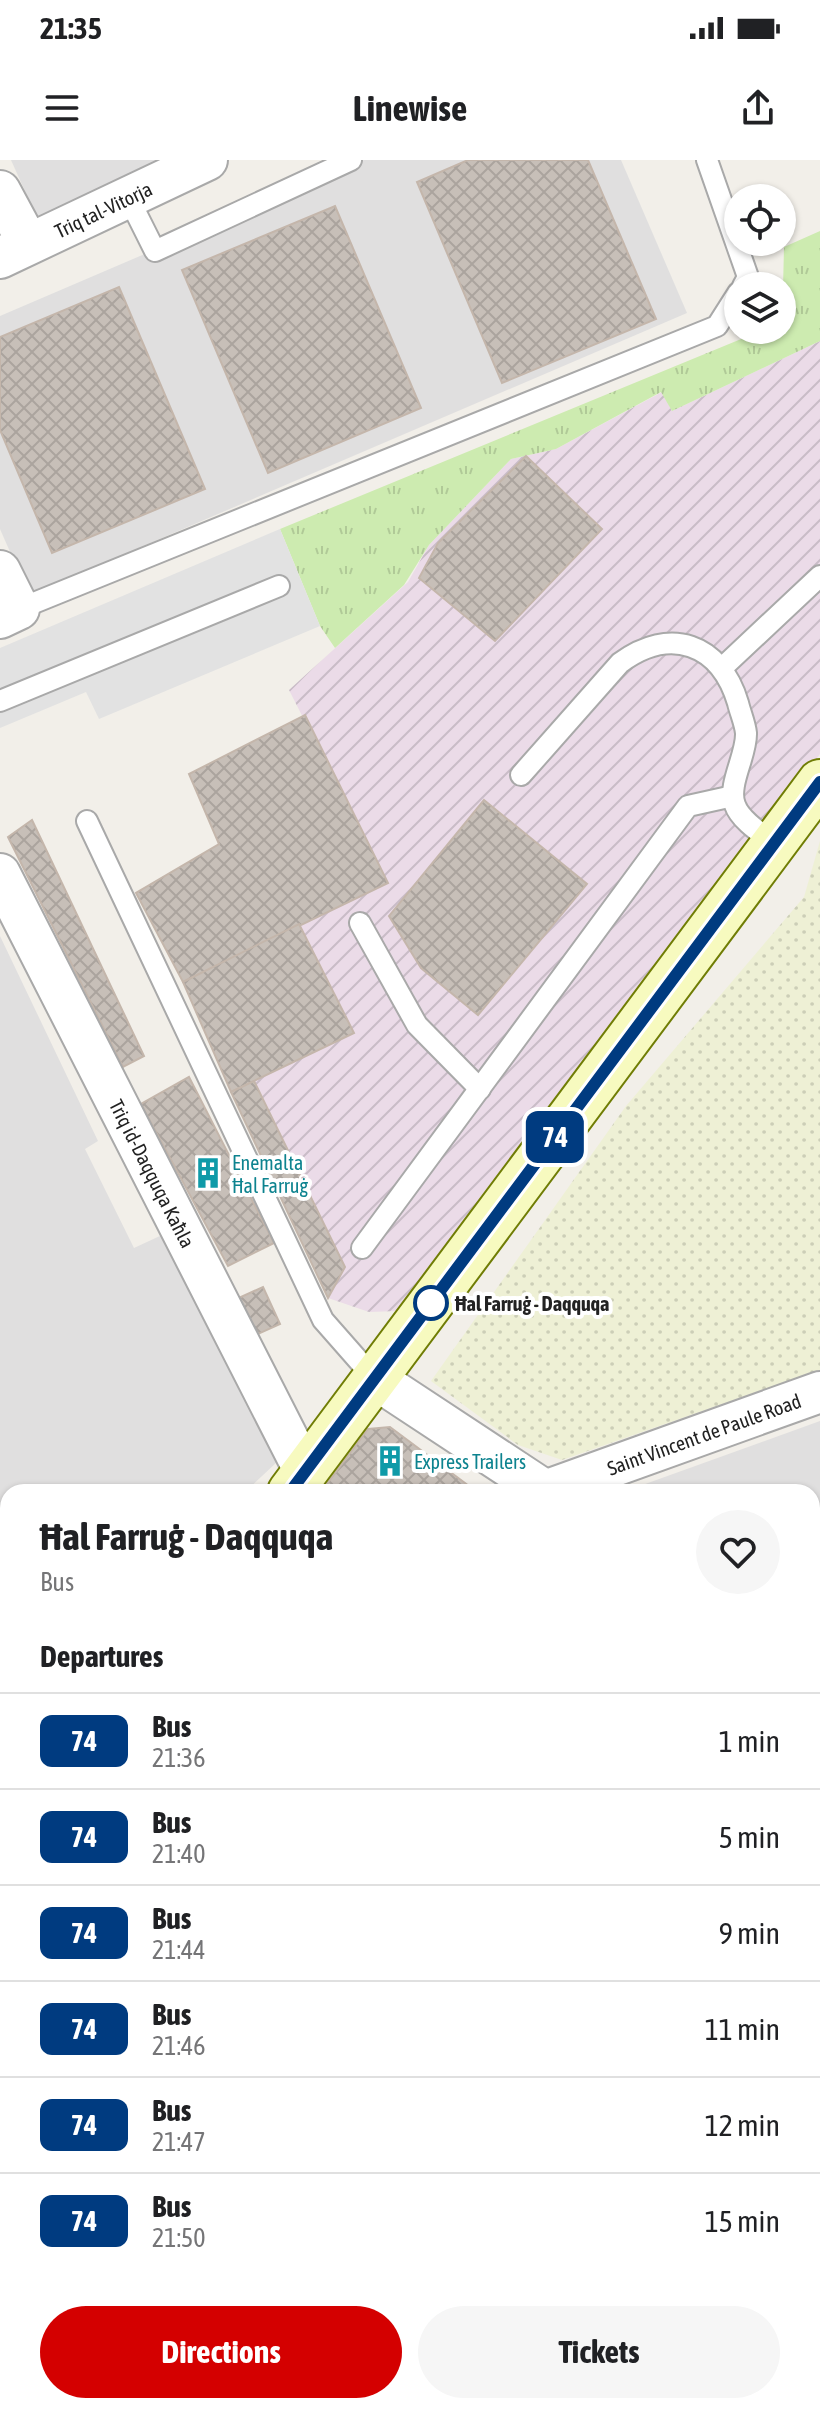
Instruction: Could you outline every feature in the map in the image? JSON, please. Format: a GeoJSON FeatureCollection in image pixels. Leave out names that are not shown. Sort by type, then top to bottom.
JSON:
{"type":"FeatureCollection","features":[{"type":"Feature","properties":{"kind":"main road"},"geometry":{"type":"LineString","coordinates":[[297,1482],[820,782]]}},
{"type":"Feature","properties":{"kind":"street","name":"Triq tal-Vitorja"},"geometry":{"type":"LineString","coordinates":[[14,250],[207,160]]}},
{"type":"Feature","properties":{"kind":"street"},"geometry":{"type":"LineString","coordinates":[[0,191],[14,250]]}},
{"type":"Feature","properties":{"kind":"street"},"geometry":{"type":"LineString","coordinates":[[0,571],[10,613]]}},
{"type":"Feature","properties":{"kind":"street","name":"Triq id-Daqquqa Kaħla"},"geometry":{"type":"LineString","coordinates":[[0,874],[297,1482]]}},
{"type":"Feature","properties":{"kind":"street"},"geometry":{"type":"LineString","coordinates":[[374,1378],[533,1484]]}},
{"type":"Feature","properties":{"kind":"street","name":"Saint Vincent de Paule Road"},"geometry":{"type":"LineString","coordinates":[[564,1484],[820,1392]]}},
{"type":"Feature","properties":{"kind":"lane"},"geometry":{"type":"LineString","coordinates":[[128,197],[155,251],[351,160]]}},
{"type":"Feature","properties":{"kind":"lane"},"geometry":{"type":"LineString","coordinates":[[707,160],[746,272]]}},
{"type":"Feature","properties":{"kind":"lane"},"geometry":{"type":"LineString","coordinates":[[10,613],[717,326],[724,315]]}},
{"type":"Feature","properties":{"kind":"lane"},"geometry":{"type":"LineString","coordinates":[[722,668],[820,576]]}},
{"type":"Feature","properties":{"kind":"lane"},"geometry":{"type":"LineString","coordinates":[[0,701],[279,586]]}},
{"type":"Feature","properties":{"kind":"lane"},"geometry":{"type":"LineString","coordinates":[[521,775],[620,663],[638,649],[665,643],[701,648],[722,668],[734,692],[746,732],[733,796],[735,808],[774,843]]}},
{"type":"Feature","properties":{"kind":"lane"},"geometry":{"type":"LineString","coordinates":[[362,1248],[688,806],[733,796]]}},
{"type":"Feature","properties":{"kind":"lane"},"geometry":{"type":"LineString","coordinates":[[87,821],[323,1320],[374,1378]]}},
{"type":"Feature","properties":{"kind":"lane"},"geometry":{"type":"LineString","coordinates":[[360,923],[417,1025],[480,1089]]}},
{"type":"Feature","properties":{"kind":"shaded area"},"geometry":{"type":"Polygon","coordinates":[[[11,160],[161,160],[37,218],[11,160]]]}},
{"type":"Feature","properties":{"kind":"shaded area"},"geometry":{"type":"Polygon","coordinates":[[[364,160],[621,160],[687,313],[29,595],[0,529],[0,316],[364,160]]]}},
{"type":"Feature","properties":{"kind":"shaded area"},"geometry":{"type":"Polygon","coordinates":[[[820,341],[820,754],[397,1311],[369,1312],[328,1298],[183,982],[387,883],[289,690],[408,582],[429,545],[511,459],[556,449],[662,392],[672,411],[820,341]]]}},
{"type":"Feature","properties":{"kind":"shaded area"},"geometry":{"type":"Polygon","coordinates":[[[280,529],[320,626],[99,719],[86,692],[0,728],[0,648],[280,529]]]}},
{"type":"Feature","properties":{"kind":"shaded area"},"geometry":{"type":"Polygon","coordinates":[[[0,936],[98,1141],[85,1149],[134,1248],[162,1235],[277,1462],[254,1484],[0,1484],[0,936]]]}},
{"type":"Feature","properties":{"kind":"shaded area"},"geometry":{"type":"Polygon","coordinates":[[[820,1421],[820,1484],[645,1484],[820,1421]]]}},
{"type":"Feature","properties":{"kind":"green space"},"geometry":{"type":"Polygon","coordinates":[[[820,231],[820,341],[672,411],[661,392],[556,449],[511,459],[429,545],[404,585],[335,648],[320,626],[280,529],[729,344],[796,344],[796,272],[783,272],[784,256],[796,256],[796,242],[820,231]]]}},
{"type":"Feature","properties":{"kind":"green space"},"geometry":{"type":"Polygon","coordinates":[[[820,841],[820,1370],[562,1460],[518,1445],[431,1381],[626,1106],[804,897],[820,841]]]}},
{"type":"Feature","properties":{"kind":"building"},"geometry":{"type":"Polygon","coordinates":[[[468,160],[588,160],[656,319],[502,383],[417,182],[468,160]]]}},
{"type":"Feature","properties":{"kind":"building"},"geometry":{"type":"Polygon","coordinates":[[[335,206],[421,408],[268,473],[182,270],[335,206]]]}},
{"type":"Feature","properties":{"kind":"building"},"geometry":{"type":"Polygon","coordinates":[[[119,287],[205,489],[52,553],[0,430],[0,337],[119,287]]]}},
{"type":"Feature","properties":{"kind":"building"},"geometry":{"type":"Polygon","coordinates":[[[526,456],[602,529],[495,641],[419,578],[438,543],[526,456]]]}},
{"type":"Feature","properties":{"kind":"building"},"geometry":{"type":"Polygon","coordinates":[[[305,715],[388,883],[183,982],[136,893],[219,844],[189,774],[305,715]]]}},
{"type":"Feature","properties":{"kind":"building"},"geometry":{"type":"Polygon","coordinates":[[[484,800],[587,884],[478,1015],[421,968],[389,916],[484,800]]]}},
{"type":"Feature","properties":{"kind":"building"},"geometry":{"type":"Polygon","coordinates":[[[32,820],[144,1056],[123,1067],[8,837],[32,820]]]}},
{"type":"Feature","properties":{"kind":"building"},"geometry":{"type":"Polygon","coordinates":[[[299,924],[354,1033],[231,1092],[183,982],[299,924]]]}},
{"type":"Feature","properties":{"kind":"building","name":"Enemalta Ħal Farruġ"},"geometry":{"type":"Polygon","coordinates":[[[189,1077],[274,1243],[228,1266],[141,1104],[189,1077]]]}},
{"type":"Feature","properties":{"kind":"building"},"geometry":{"type":"Polygon","coordinates":[[[254,1081],[345,1267],[328,1298],[231,1092],[254,1081]]]}},
{"type":"Feature","properties":{"kind":"building"},"geometry":{"type":"Polygon","coordinates":[[[263,1287],[280,1324],[249,1338],[232,1301],[263,1287]]]}},
{"type":"Feature","properties":{"kind":"building","name":"Express Trailers"},"geometry":{"type":"Polygon","coordinates":[[[390,1427],[466,1484],[327,1484],[368,1429],[390,1427]]]}},
{"type":"Feature","properties":{"kind":"bus line","name":"74"},"geometry":{"type":"LineString","coordinates":[[296,1484],[820,782]]}},
{"type":"Feature","properties":{"kind":"place","name":"Enemalta Ħal Farruġ"},"geometry":{"type":"Point","coordinates":[208,1173]}},
{"type":"Feature","properties":{"kind":"place","name":"Ħal Farruġ - Daqquqa"},"geometry":{"type":"Point","coordinates":[431,1303]}},
{"type":"Feature","properties":{"kind":"place","name":"Express Trailers"},"geometry":{"type":"Point","coordinates":[390,1461]}}]}
